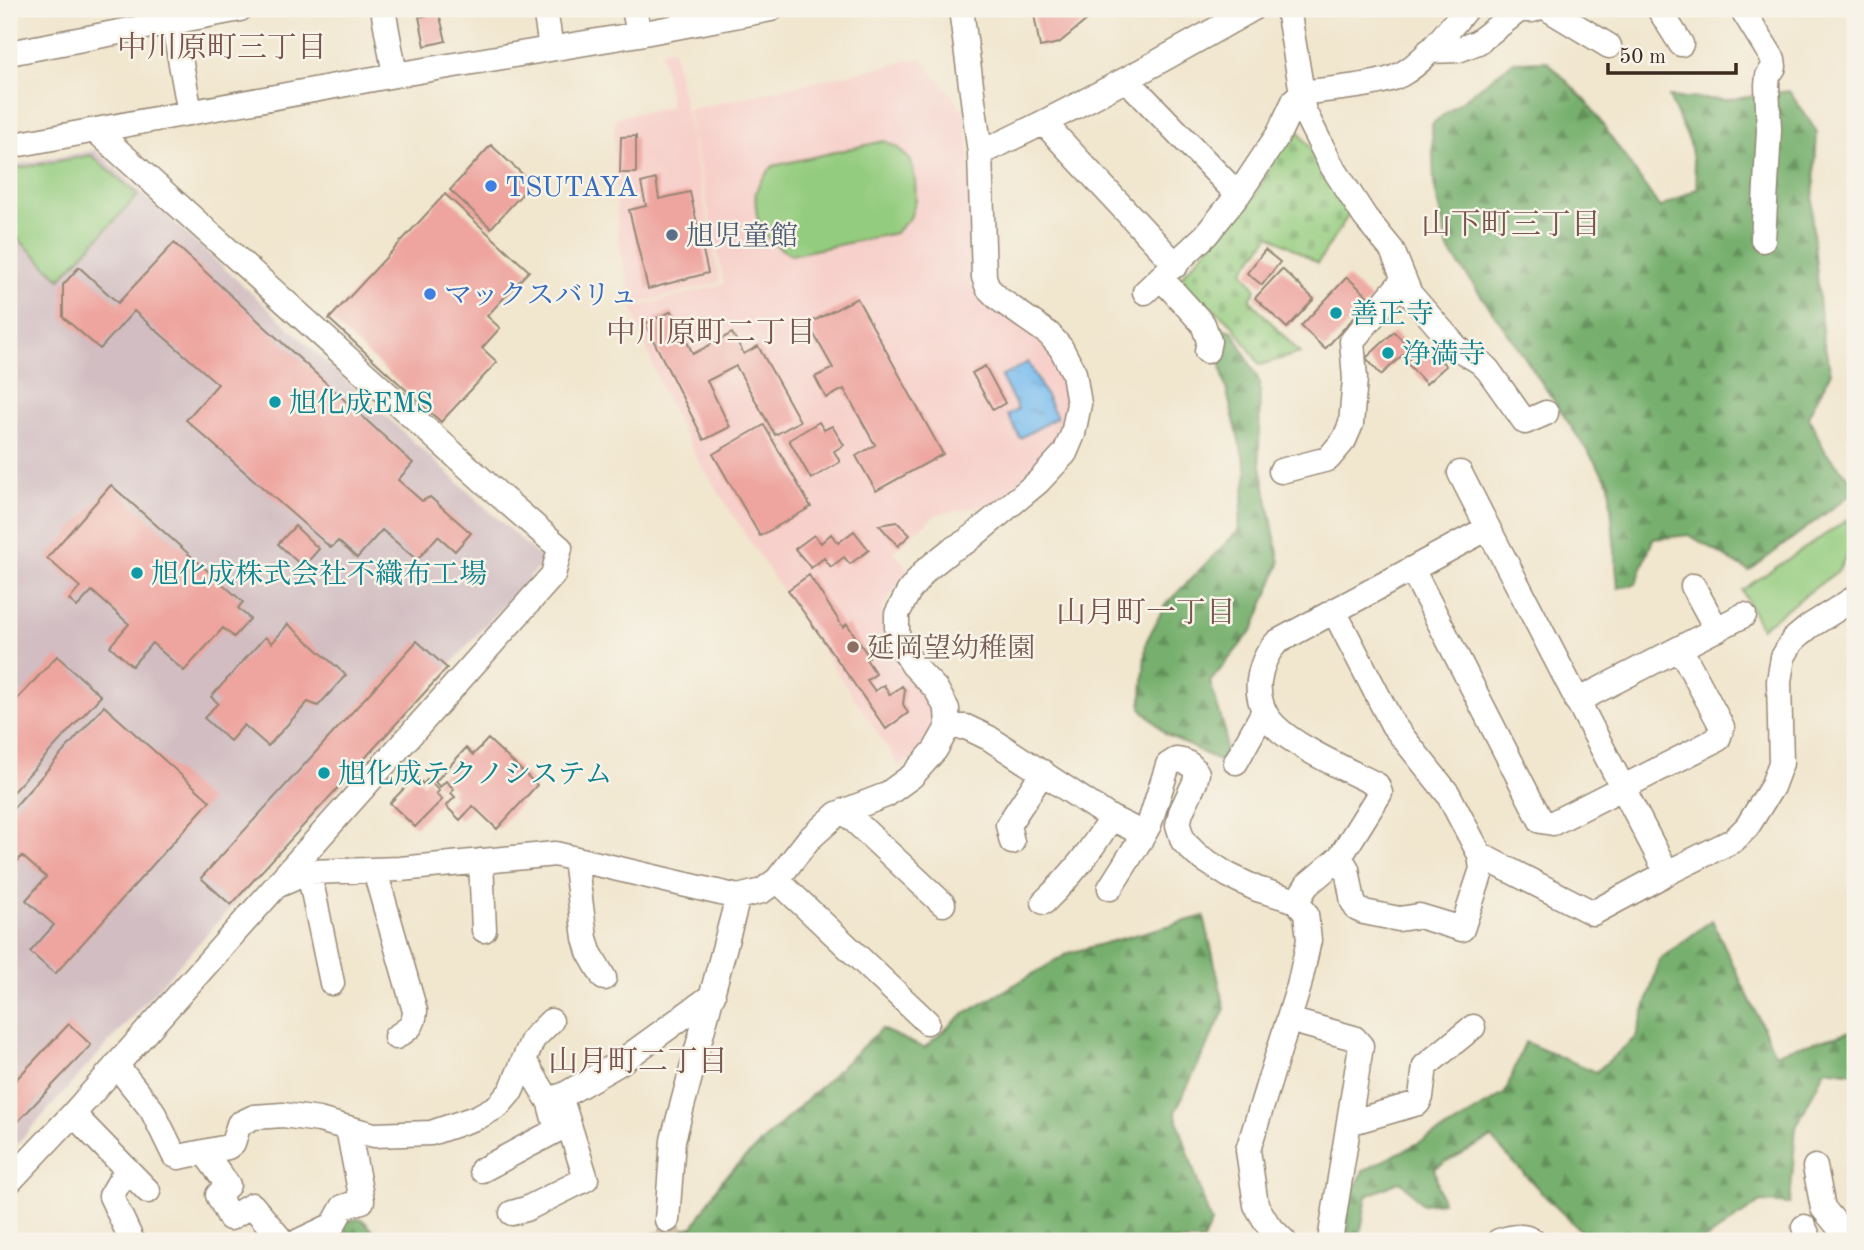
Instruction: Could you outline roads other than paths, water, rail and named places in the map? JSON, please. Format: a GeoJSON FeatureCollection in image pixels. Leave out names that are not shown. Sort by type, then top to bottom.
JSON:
{"type":"FeatureCollection","features":[{"type":"Feature","properties":{"kind":"street"},"geometry":{"type":"LineString","coordinates":[[9,54],[172,15],[240,9]]}},
{"type":"Feature","properties":{"kind":"street"},"geometry":{"type":"LineString","coordinates":[[383,9],[395,75]]}},
{"type":"Feature","properties":{"kind":"street"},"geometry":{"type":"LineString","coordinates":[[545,9],[551,48]]}},
{"type":"Feature","properties":{"kind":"street"},"geometry":{"type":"LineString","coordinates":[[634,9],[639,34]]}},
{"type":"Feature","properties":{"kind":"street"},"geometry":{"type":"LineString","coordinates":[[9,146],[771,9]]}},
{"type":"Feature","properties":{"kind":"street"},"geometry":{"type":"LineString","coordinates":[[275,886],[309,872],[375,871],[555,854],[738,897],[762,891],[777,880],[808,840],[837,814],[886,795],[912,776],[935,750],[948,727],[947,709],[897,639],[897,614],[909,591],[926,570],[967,541],[1038,482],[1065,453],[1073,434],[1079,404],[1074,373],[1061,348],[1049,334],[999,299],[988,288],[984,277],[980,153],[961,9]]}},
{"type":"Feature","properties":{"kind":"street"},"geometry":{"type":"LineString","coordinates":[[980,153],[1045,124],[1252,9]]}},
{"type":"Feature","properties":{"kind":"street"},"geometry":{"type":"LineString","coordinates":[[1289,9],[1303,109],[1330,163],[1365,216],[1392,250],[1410,295],[1457,348],[1488,370],[1525,422],[1546,413]]}},
{"type":"Feature","properties":{"kind":"street"},"geometry":{"type":"LineString","coordinates":[[1160,279],[1206,234],[1238,195],[1278,135],[1295,99],[1302,93],[1397,77],[1429,51],[1466,9]]}},
{"type":"Feature","properties":{"kind":"street"},"geometry":{"type":"LineString","coordinates":[[1429,51],[1458,50],[1478,42],[1519,10],[1535,9]]}},
{"type":"Feature","properties":{"kind":"street"},"geometry":{"type":"LineString","coordinates":[[1548,9],[1609,46]]}},
{"type":"Feature","properties":{"kind":"street"},"geometry":{"type":"LineString","coordinates":[[1659,9],[1681,44]]}},
{"type":"Feature","properties":{"kind":"street"},"geometry":{"type":"LineString","coordinates":[[1742,9],[1773,59],[1774,67],[1768,76],[1767,85],[1769,130],[1763,240]]}},
{"type":"Feature","properties":{"kind":"street"},"geometry":{"type":"LineString","coordinates":[[172,15],[190,113]]}},
{"type":"Feature","properties":{"kind":"street"},"geometry":{"type":"LineString","coordinates":[[1127,80],[1238,195]]}},
{"type":"Feature","properties":{"kind":"street"},"geometry":{"type":"LineString","coordinates":[[1045,124],[1160,279],[1203,324],[1209,341],[1208,351]]}},
{"type":"Feature","properties":{"kind":"street"},"geometry":{"type":"LineString","coordinates":[[9,1182],[73,1114],[552,575],[560,548],[95,130]]}},
{"type":"Feature","properties":{"kind":"street"},"geometry":{"type":"LineString","coordinates":[[1290,462],[1328,459],[1344,440],[1351,424],[1355,379],[1352,341],[1404,279]]}},
{"type":"Feature","properties":{"kind":"street"},"geometry":{"type":"LineString","coordinates":[[1460,472],[1667,873]]}},
{"type":"Feature","properties":{"kind":"street"},"geometry":{"type":"LineString","coordinates":[[1297,901],[1307,886],[1340,857],[1380,793],[1377,785],[1306,747],[1273,725],[1264,711],[1258,689],[1260,670],[1270,650],[1277,642],[1488,528]]}},
{"type":"Feature","properties":{"kind":"street"},"geometry":{"type":"LineString","coordinates":[[1412,569],[1541,821],[1553,823],[1718,739],[1721,727],[1680,648]]}},
{"type":"Feature","properties":{"kind":"street"},"geometry":{"type":"LineString","coordinates":[[1693,586],[1717,629]]}},
{"type":"Feature","properties":{"kind":"street"},"geometry":{"type":"LineString","coordinates":[[1480,855],[1593,913],[1734,840],[1747,827],[1772,787],[1781,763],[1779,681],[1783,657],[1793,640],[1810,626],[1855,598]]}},
{"type":"Feature","properties":{"kind":"street"},"geometry":{"type":"LineString","coordinates":[[1334,611],[1393,725],[1448,793],[1480,855],[1482,869],[1462,929],[1419,915],[1399,919],[1357,909],[1353,902],[1347,869],[1340,857]]}},
{"type":"Feature","properties":{"kind":"street"},"geometry":{"type":"LineString","coordinates":[[1577,701],[1745,615]]}},
{"type":"Feature","properties":{"kind":"street"},"geometry":{"type":"LineString","coordinates":[[1236,762],[1264,711]]}},
{"type":"Feature","properties":{"kind":"street"},"geometry":{"type":"LineString","coordinates":[[948,727],[966,727],[989,738],[1111,818],[1144,834]]}},
{"type":"Feature","properties":{"kind":"street"},"geometry":{"type":"LineString","coordinates":[[1110,887],[1149,825],[1168,765],[1176,760],[1185,761],[1196,773],[1178,825],[1183,841],[1197,855],[1228,874],[1257,889],[1297,901],[1306,914],[1309,940],[1299,986],[1248,1150],[1256,1205],[1254,1217],[1257,1241]]}},
{"type":"Feature","properties":{"kind":"street"},"geometry":{"type":"LineString","coordinates":[[1012,842],[1009,825],[1043,772]]}},
{"type":"Feature","properties":{"kind":"street"},"geometry":{"type":"LineString","coordinates":[[844,811],[943,904]]}},
{"type":"Feature","properties":{"kind":"street"},"geometry":{"type":"LineString","coordinates":[[1044,902],[1090,852],[1111,818]]}},
{"type":"Feature","properties":{"kind":"street"},"geometry":{"type":"LineString","coordinates":[[575,859],[585,938],[589,952],[604,978]]}},
{"type":"Feature","properties":{"kind":"street"},"geometry":{"type":"LineString","coordinates":[[481,861],[484,930]]}},
{"type":"Feature","properties":{"kind":"street"},"geometry":{"type":"LineString","coordinates":[[375,871],[415,1011],[414,1021],[409,1028],[396,1037]]}},
{"type":"Feature","properties":{"kind":"street"},"geometry":{"type":"LineString","coordinates":[[309,872],[332,983]]}},
{"type":"Feature","properties":{"kind":"street"},"geometry":{"type":"LineString","coordinates":[[777,880],[926,1022]]}},
{"type":"Feature","properties":{"kind":"street"},"geometry":{"type":"LineString","coordinates":[[667,1220],[673,1140],[738,897]]}},
{"type":"Feature","properties":{"kind":"street"},"geometry":{"type":"LineString","coordinates":[[555,1099],[618,1064],[713,995]]}},
{"type":"Feature","properties":{"kind":"street"},"geometry":{"type":"LineString","coordinates":[[1289,1020],[1354,1038],[1361,1046],[1330,1241]]}},
{"type":"Feature","properties":{"kind":"street"},"geometry":{"type":"LineString","coordinates":[[116,1065],[152,1110],[174,1155],[179,1157],[228,1147],[233,1143],[239,1124],[262,1115],[319,1120],[374,1135],[431,1133],[478,1117],[498,1106],[511,1091],[533,1039],[551,1021]]}},
{"type":"Feature","properties":{"kind":"street"},"geometry":{"type":"LineString","coordinates":[[1349,1122],[1418,1103],[1425,1066],[1473,1027]]}},
{"type":"Feature","properties":{"kind":"street"},"geometry":{"type":"LineString","coordinates":[[512,1213],[526,1209],[586,1178],[555,1099],[524,1060]]}},
{"type":"Feature","properties":{"kind":"street"},"geometry":{"type":"LineString","coordinates":[[482,1170],[556,1130],[555,1099]]}},
{"type":"Feature","properties":{"kind":"street"},"geometry":{"type":"LineString","coordinates":[[73,1114],[148,1191]]}},
{"type":"Feature","properties":{"kind":"street"},"geometry":{"type":"LineString","coordinates":[[299,1241],[333,1225],[343,1207],[362,1201],[348,1128]]}},
{"type":"Feature","properties":{"kind":"street"},"geometry":{"type":"LineString","coordinates":[[204,1152],[228,1185],[218,1195],[230,1219],[252,1205],[282,1241]]}},
{"type":"Feature","properties":{"kind":"street"},"geometry":{"type":"LineString","coordinates":[[1815,1167],[1823,1208],[1842,1231],[1855,1240]]}},
{"type":"Feature","properties":{"kind":"street"},"geometry":{"type":"LineString","coordinates":[[127,1169],[111,1196],[132,1241]]}},
{"type":"Feature","properties":{"kind":"street"},"geometry":{"type":"LineString","coordinates":[[1256,1205],[1268,1225],[1284,1241]]}},
{"type":"Feature","properties":{"kind":"street"},"geometry":{"type":"LineString","coordinates":[[1499,1241],[1511,1237],[1527,1237],[1533,1241]]}},
{"type":"Feature","properties":{"kind":"water"},"geometry":{"type":"Polygon","coordinates":[[[1028,362],[1057,417],[1020,438],[1008,415],[1018,409],[1001,377],[1028,362]]]}},
{"type":"Feature","properties":{"kind":"tunnel"},"geometry":{"type":"LineString","coordinates":[[667,1220],[669,1241]]}},
{"type":"Feature","properties":{"kind":"place","name":"TSUTAYA"},"geometry":{"type":"Point","coordinates":[491,186]}},
{"type":"Feature","properties":{"kind":"place","name":"旭児童館"},"geometry":{"type":"Point","coordinates":[672,235]}},
{"type":"Feature","properties":{"kind":"place","name":"マックスバリュ"},"geometry":{"type":"Point","coordinates":[430,294]}},
{"type":"Feature","properties":{"kind":"place","name":"善正寺"},"geometry":{"type":"Point","coordinates":[1336,313]}},
{"type":"Feature","properties":{"kind":"place","name":"浄満寺"},"geometry":{"type":"Point","coordinates":[1388,353]}},
{"type":"Feature","properties":{"kind":"place","name":"旭化成EMS"},"geometry":{"type":"Point","coordinates":[275,402]}},
{"type":"Feature","properties":{"kind":"place","name":"旭化成株式会社不織布工場"},"geometry":{"type":"Point","coordinates":[137,573]}},
{"type":"Feature","properties":{"kind":"place","name":"延岡望幼稚園"},"geometry":{"type":"Point","coordinates":[853,647]}},
{"type":"Feature","properties":{"kind":"place","name":"旭化成テクノシステム"},"geometry":{"type":"Point","coordinates":[324,773]}},
{"type":"Feature","properties":{"kind":"district","name":"中川原町三丁目"},"geometry":{"type":"Point","coordinates":[222,47]}},
{"type":"Feature","properties":{"kind":"district","name":"山下町三丁目"},"geometry":{"type":"Point","coordinates":[1511,224]}},
{"type":"Feature","properties":{"kind":"district","name":"中川原町二丁目"},"geometry":{"type":"Point","coordinates":[711,332]}},
{"type":"Feature","properties":{"kind":"district","name":"山月町一丁目"},"geometry":{"type":"Point","coordinates":[1146,612]}},
{"type":"Feature","properties":{"kind":"district","name":"山月町二丁目"},"geometry":{"type":"Point","coordinates":[638,1061]}}]}
